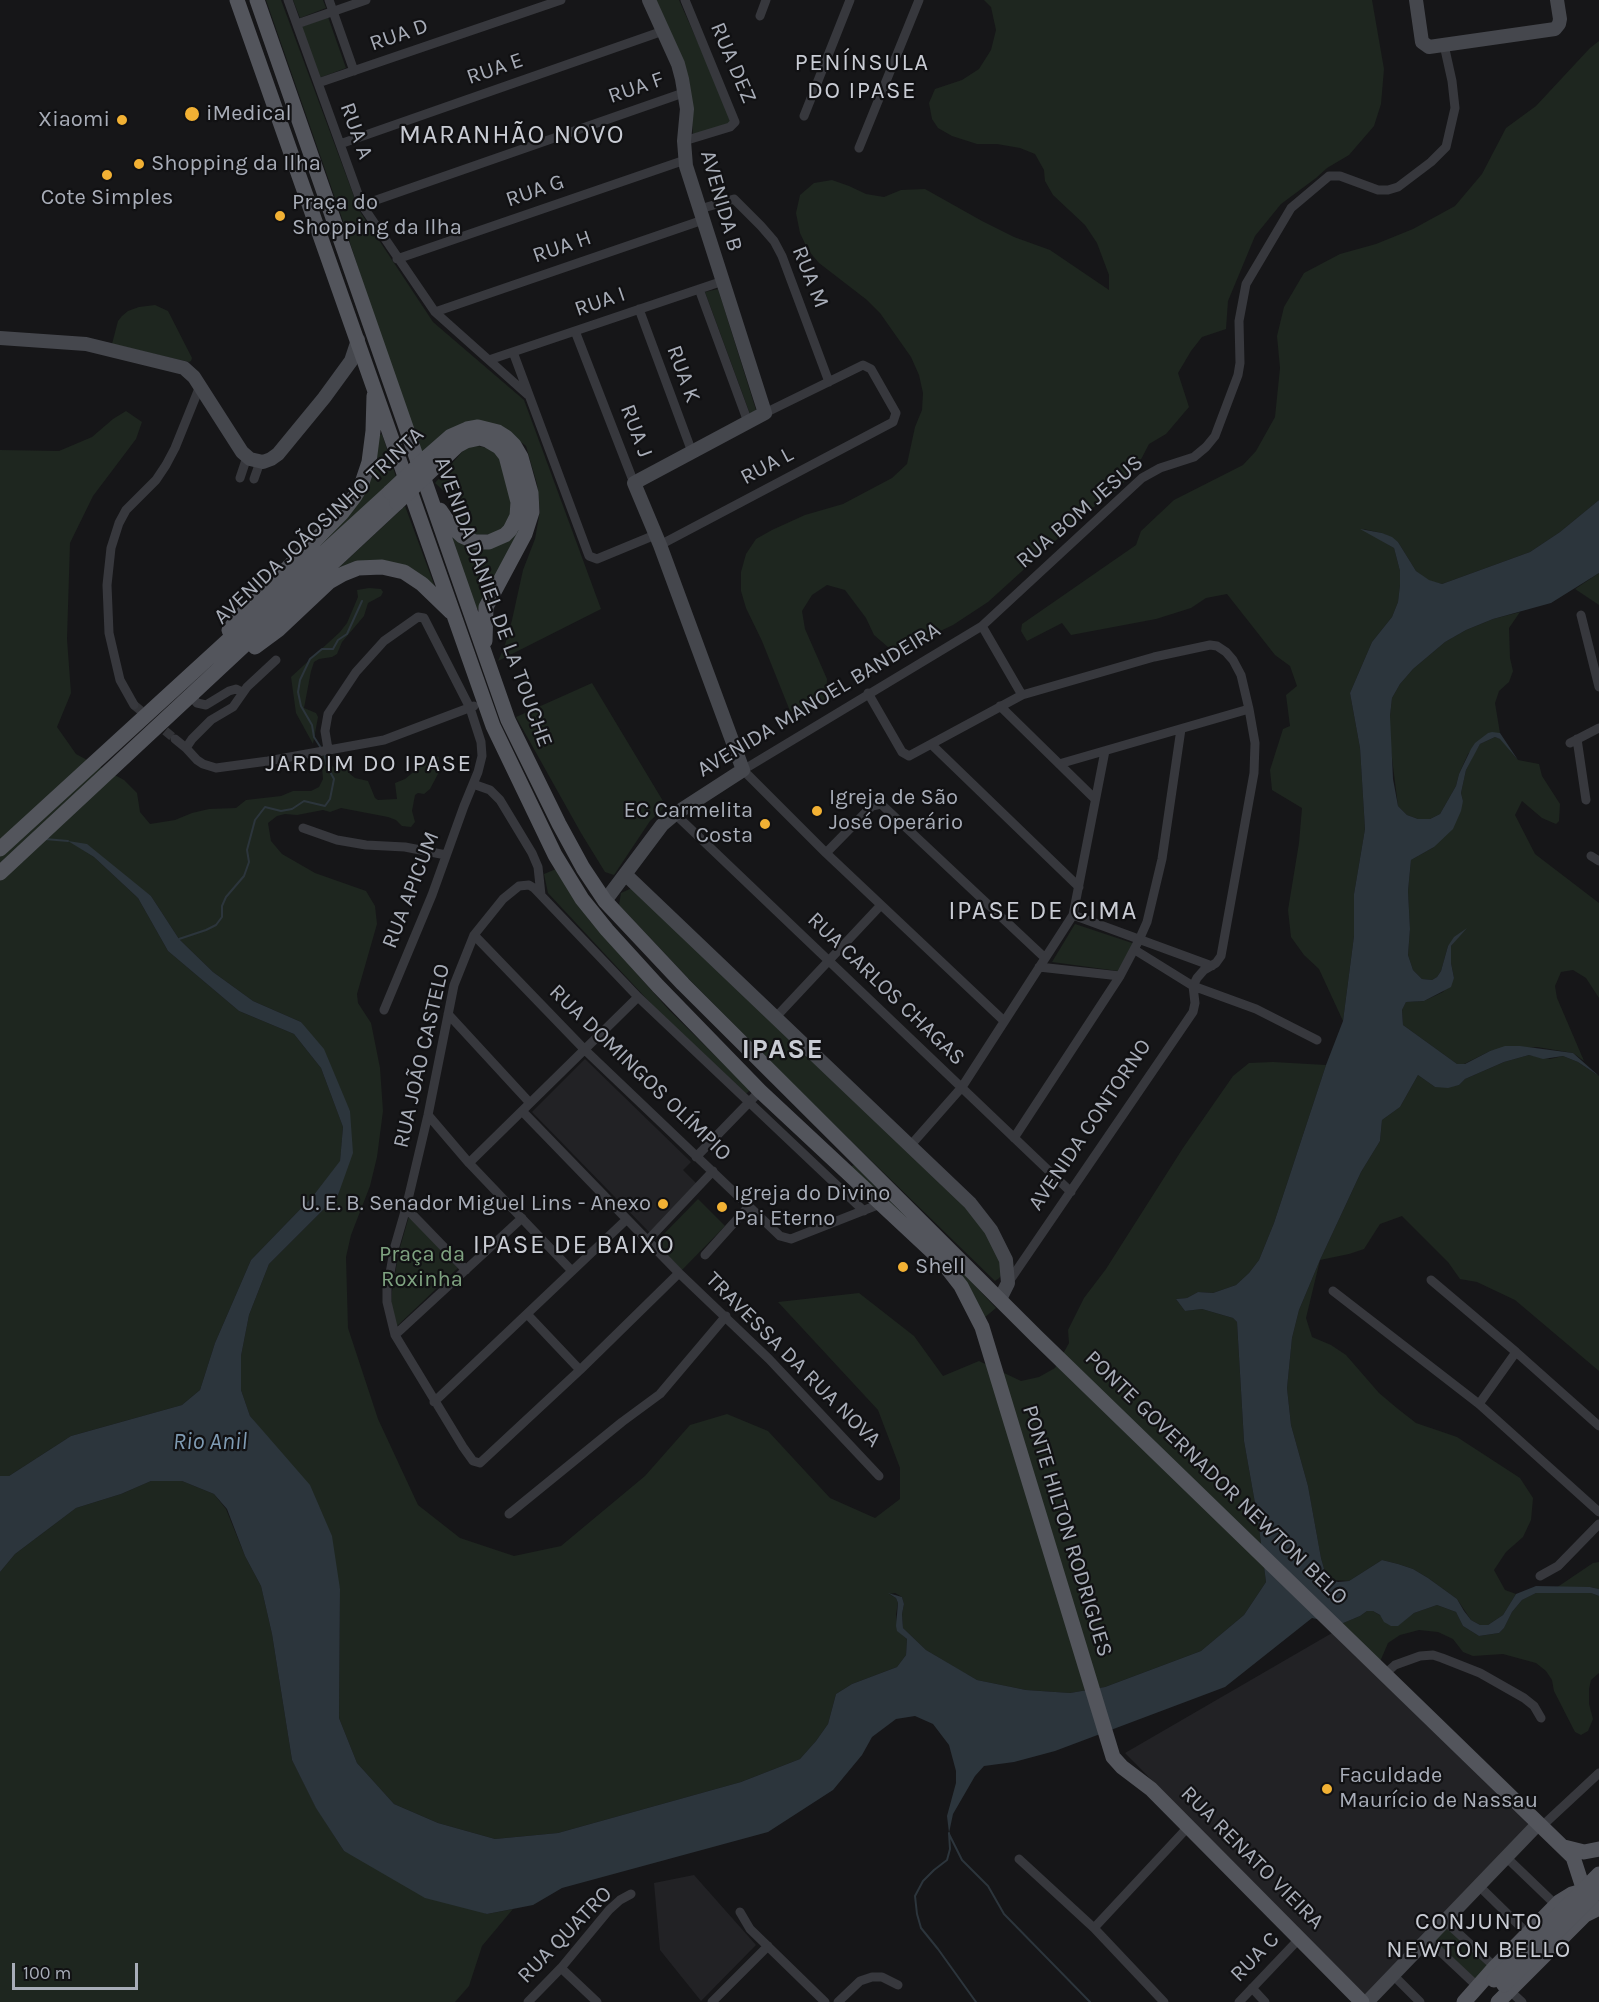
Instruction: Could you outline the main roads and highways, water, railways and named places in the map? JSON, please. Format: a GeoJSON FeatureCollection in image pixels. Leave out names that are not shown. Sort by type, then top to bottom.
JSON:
{"type":"FeatureCollection","features":[{"type":"Feature","properties":{"kind":"main road","name":"AVENIDA DANIEL DE LA TOUCHE"},"geometry":{"type":"LineString","coordinates":[[237,0],[454,616],[477,704],[493,726],[555,855],[582,899],[607,930],[705,1034],[806,1136],[952,1273],[970,1300],[981,1327]]}},
{"type":"Feature","properties":{"kind":"main road","name":"AVENIDA DANIEL DE LA TOUCHE"},"geometry":{"type":"LineString","coordinates":[[257,0],[485,656],[517,740],[558,824],[583,868],[605,901],[665,966],[1036,1336]]}},
{"type":"Feature","properties":{"kind":"main road"},"geometry":{"type":"LineString","coordinates":[[193,672],[240,616],[342,513],[355,496],[361,486],[370,455],[374,387]]}},
{"type":"Feature","properties":{"kind":"main road","name":"AVENIDA JOÃOSINHO TRINTA"},"geometry":{"type":"LineString","coordinates":[[0,873],[206,682],[430,463],[451,436],[478,427],[498,432],[514,445],[521,457],[531,493],[532,512],[525,534],[486,607],[485,656]]}},
{"type":"Feature","properties":{"kind":"main road","name":"AVENIDA JOÃOSINHO TRINTA"},"geometry":{"type":"LineString","coordinates":[[428,491],[451,526],[468,539],[482,542],[497,539],[505,536],[514,524],[518,508],[515,487],[506,456],[494,443],[480,438],[466,441],[430,463]]}},
{"type":"Feature","properties":{"kind":"main road","name":"AVENIDA JOÃOSINHO TRINTA"},"geometry":{"type":"LineString","coordinates":[[0,849],[193,672],[394,498]]}},
{"type":"Feature","properties":{"kind":"main road"},"geometry":{"type":"LineString","coordinates":[[206,682],[278,630],[329,582],[358,568],[382,567],[404,572],[427,588],[454,616]]}},
{"type":"Feature","properties":{"kind":"main road"},"geometry":{"type":"LineString","coordinates":[[705,1034],[712,1028],[717,1028],[746,1048]]}},
{"type":"Feature","properties":{"kind":"main road"},"geometry":{"type":"LineString","coordinates":[[806,1136],[818,1141],[838,1158],[845,1157],[851,1150]]}},
{"type":"Feature","properties":{"kind":"main road","name":"PONTE HILTON RODRIGUES"},"geometry":{"type":"LineString","coordinates":[[981,1327],[1109,1748]]}},
{"type":"Feature","properties":{"kind":"main road","name":"PONTE GOVERNADOR NEWTON BELO"},"geometry":{"type":"LineString","coordinates":[[1036,1336],[1573,1857],[1595,1899]]}},
{"type":"Feature","properties":{"kind":"main road","name":"RUA RENATO VIEIRA"},"geometry":{"type":"LineString","coordinates":[[1109,1748],[1122,1767],[1151,1789],[1189,1826],[1362,2002]]}},
{"type":"Feature","properties":{"kind":"main road"},"geometry":{"type":"LineString","coordinates":[[1560,1844],[1580,1852],[1599,1850]]}},
{"type":"Feature","properties":{"kind":"main road"},"geometry":{"type":"LineString","coordinates":[[1498,2002],[1501,1981],[1599,1874]]}},
{"type":"Feature","properties":{"kind":"main road"},"geometry":{"type":"LineString","coordinates":[[1487,2002],[1528,1934],[1556,1905],[1574,1893],[1595,1899]]}},
{"type":"Feature","properties":{"kind":"main road"},"geometry":{"type":"LineString","coordinates":[[1472,2002],[1591,1911],[1595,1899]]}},
{"type":"Feature","properties":{"kind":"main road"},"geometry":{"type":"LineString","coordinates":[[1464,2002],[1477,1986],[1501,1981],[1595,1899]]}},
{"type":"Feature","properties":{"kind":"water","name":"Rio Anil"},"geometry":{"type":"Polygon","coordinates":[[[1599,500],[1599,573],[1551,603],[1493,619],[1445,642],[1413,669],[1400,684],[1392,698],[1390,716],[1393,779],[1398,806],[1407,815],[1418,819],[1430,819],[1440,814],[1456,786],[1471,749],[1488,733],[1500,733],[1518,760],[1500,739],[1495,737],[1480,744],[1466,770],[1461,793],[1463,801],[1461,811],[1453,829],[1434,847],[1411,860],[1408,891],[1410,929],[1408,955],[1413,970],[1422,979],[1432,980],[1437,977],[1448,946],[1454,937],[1467,928],[1451,946],[1454,978],[1451,987],[1424,1001],[1406,1002],[1402,1010],[1403,1025],[1457,1064],[1465,1064],[1505,1046],[1520,1046],[1573,1053],[1599,1076],[1578,1062],[1563,1056],[1543,1059],[1529,1055],[1504,1062],[1465,1079],[1459,1085],[1448,1088],[1435,1087],[1418,1075],[1400,1107],[1382,1120],[1380,1141],[1361,1172],[1299,1310],[1292,1338],[1287,1388],[1291,1425],[1308,1486],[1321,1558],[1325,1572],[1331,1580],[1349,1581],[1382,1560],[1398,1564],[1413,1569],[1457,1599],[1471,1620],[1480,1625],[1488,1625],[1503,1615],[1516,1594],[1536,1586],[1590,1587],[1599,1589],[1599,1596],[1591,1593],[1536,1593],[1522,1600],[1499,1633],[1479,1636],[1463,1626],[1456,1612],[1437,1605],[1414,1613],[1398,1626],[1391,1626],[1384,1622],[1380,1615],[1373,1611],[1367,1611],[1341,1624],[1312,1618],[1225,1687],[1055,1751],[1014,1762],[984,1766],[975,1776],[953,1814],[949,1833],[947,1816],[956,1783],[956,1771],[949,1745],[933,1724],[915,1716],[896,1719],[872,1737],[862,1755],[833,1790],[768,1832],[562,1888],[533,1905],[487,1914],[425,1898],[344,1851],[316,1808],[292,1760],[272,1634],[261,1586],[245,1556],[227,1509],[214,1494],[182,1481],[151,1481],[121,1494],[76,1508],[15,1554],[0,1572],[0,1476],[9,1476],[71,1436],[182,1405],[200,1390],[215,1343],[251,1260],[313,1196],[340,1161],[343,1127],[321,1068],[294,1034],[239,1011],[168,951],[138,898],[94,857],[68,841],[87,844],[151,896],[179,939],[213,972],[253,1001],[301,1022],[324,1049],[350,1111],[353,1153],[338,1195],[269,1264],[249,1315],[241,1356],[241,1390],[250,1416],[310,1485],[332,1536],[340,1589],[339,1718],[357,1763],[394,1804],[438,1823],[495,1839],[558,1833],[741,1782],[800,1759],[828,1724],[836,1694],[852,1684],[897,1667],[906,1655],[907,1639],[897,1631],[896,1626],[898,1603],[896,1598],[888,1593],[902,1597],[903,1628],[926,1650],[977,1680],[1026,1690],[1070,1693],[1105,1687],[1201,1651],[1244,1615],[1266,1582],[1244,1441],[1237,1322],[1233,1318],[1202,1309],[1185,1311],[1176,1299],[1187,1298],[1198,1292],[1213,1293],[1236,1285],[1259,1260],[1274,1223],[1326,1065],[1343,1021],[1354,936],[1354,894],[1365,829],[1360,748],[1350,693],[1372,642],[1392,617],[1398,602],[1400,585],[1400,571],[1394,548],[1360,529],[1392,537],[1398,542],[1416,571],[1429,580],[1442,584],[1530,552],[1560,532],[1599,500]]]}},
{"type":"Feature","properties":{"kind":"waterway"},"geometry":{"type":"LineString","coordinates":[[321,748],[301,706],[298,692],[300,680],[310,659],[322,649],[333,649],[338,640],[347,634],[362,601]]}},
{"type":"Feature","properties":{"kind":"waterway"},"geometry":{"type":"LineString","coordinates":[[179,939],[216,925],[222,917],[222,906],[226,897],[244,876],[249,862],[247,850],[255,820],[265,807],[281,811],[292,809],[304,801],[325,806],[330,799],[334,779],[327,766],[324,753]]}},
{"type":"Feature","properties":{"kind":"waterway"},"geometry":{"type":"LineString","coordinates":[[45,839],[68,841]]}},
{"type":"Feature","properties":{"kind":"waterway"},"geometry":{"type":"LineString","coordinates":[[949,1833],[950,1849],[947,1860],[923,1881],[915,1896],[917,1914],[921,1928],[976,2002]]}},
{"type":"Feature","properties":{"kind":"waterway"},"geometry":{"type":"LineString","coordinates":[[949,1834],[962,1860],[988,1886],[1004,1914],[1090,2002]]}},
{"type":"Feature","properties":{"kind":"tunnel"},"geometry":{"type":"LineString","coordinates":[[134,705],[175,739]]}},
{"type":"Feature","properties":{"kind":"place","name":"iMedical"},"geometry":{"type":"Point","coordinates":[192,114]}},
{"type":"Feature","properties":{"kind":"place","name":"Xiaomi"},"geometry":{"type":"Point","coordinates":[122,120]}},
{"type":"Feature","properties":{"kind":"place","name":"Shopping da Ilha"},"geometry":{"type":"Point","coordinates":[139,164]}},
{"type":"Feature","properties":{"kind":"place","name":"Cote Simples"},"geometry":{"type":"Point","coordinates":[107,175]}},
{"type":"Feature","properties":{"kind":"place","name":"Praça do Shopping da Ilha"},"geometry":{"type":"Point","coordinates":[280,216]}},
{"type":"Feature","properties":{"kind":"place","name":"Igreja de São José Operário"},"geometry":{"type":"Point","coordinates":[817,811]}},
{"type":"Feature","properties":{"kind":"place","name":"EC Carmelita Costa"},"geometry":{"type":"Point","coordinates":[765,824]}},
{"type":"Feature","properties":{"kind":"place","name":"U. E. B. Senador Miguel Lins - Anexo"},"geometry":{"type":"Point","coordinates":[663,1204]}},
{"type":"Feature","properties":{"kind":"place","name":"Igreja do Divino Pai Eterno"},"geometry":{"type":"Point","coordinates":[722,1207]}},
{"type":"Feature","properties":{"kind":"place","name":"Shell"},"geometry":{"type":"Point","coordinates":[903,1267]}},
{"type":"Feature","properties":{"kind":"place","name":"Faculdade Maurício de Nassau"},"geometry":{"type":"Point","coordinates":[1327,1789]}},
{"type":"Feature","properties":{"kind":"district","name":"PENÍNSULA DO IPASE"},"geometry":{"type":"Point","coordinates":[862,77]}},
{"type":"Feature","properties":{"kind":"district","name":"MARANHÃO NOVO"},"geometry":{"type":"Point","coordinates":[512,136]}},
{"type":"Feature","properties":{"kind":"district","name":"JARDIM DO IPASE"},"geometry":{"type":"Point","coordinates":[369,764]}},
{"type":"Feature","properties":{"kind":"district","name":"IPASE DE CIMA"},"geometry":{"type":"Point","coordinates":[1043,912]}},
{"type":"Feature","properties":{"kind":"district","name":"IPASE"},"geometry":{"type":"Point","coordinates":[783,1050]}},
{"type":"Feature","properties":{"kind":"district","name":"IPASE DE BAIXO"},"geometry":{"type":"Point","coordinates":[574,1246]}},
{"type":"Feature","properties":{"kind":"district","name":"CONJUNTO NEWTON BELLO"},"geometry":{"type":"Point","coordinates":[1479,1936]}},
{"type":"Feature","properties":{"kind":"park label","name":"Praça da Roxinha"},"geometry":{"type":"Point","coordinates":[422,1268]}}]}
